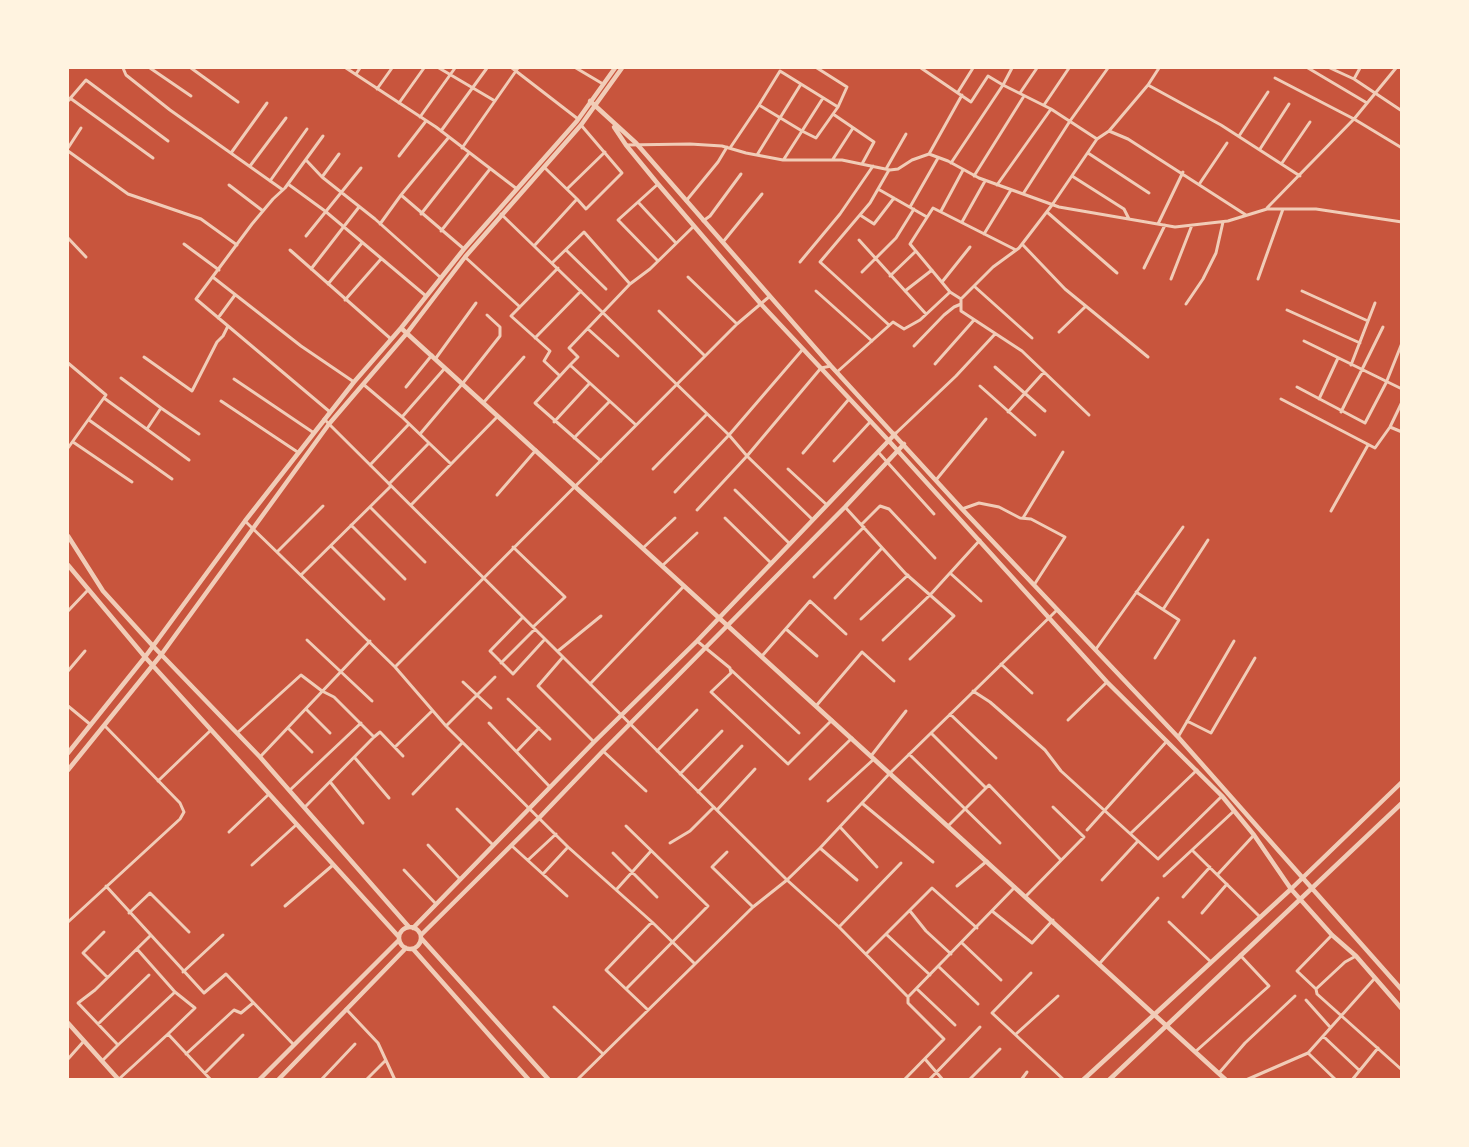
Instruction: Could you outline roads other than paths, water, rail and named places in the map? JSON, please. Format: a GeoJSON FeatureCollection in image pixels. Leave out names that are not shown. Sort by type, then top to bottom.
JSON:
{"type":"FeatureCollection","features":[{"type":"Feature","properties":{"kind":"street"},"geometry":{"type":"LineString","coordinates":[[123,68],[126,76],[283,190]]}},
{"type":"Feature","properties":{"kind":"street"},"geometry":{"type":"LineString","coordinates":[[150,68],[190,96]]}},
{"type":"Feature","properties":{"kind":"street"},"geometry":{"type":"LineString","coordinates":[[191,68],[238,102]]}},
{"type":"Feature","properties":{"kind":"street"},"geometry":{"type":"LineString","coordinates":[[346,68],[426,121],[518,189]]}},
{"type":"Feature","properties":{"kind":"street"},"geometry":{"type":"LineString","coordinates":[[356,74],[360,68]]}},
{"type":"Feature","properties":{"kind":"street"},"geometry":{"type":"LineString","coordinates":[[377,89],[392,68]]}},
{"type":"Feature","properties":{"kind":"street"},"geometry":{"type":"LineString","coordinates":[[399,103],[424,68]]}},
{"type":"Feature","properties":{"kind":"street"},"geometry":{"type":"LineString","coordinates":[[440,68],[495,102]]}},
{"type":"Feature","properties":{"kind":"street"},"geometry":{"type":"LineString","coordinates":[[420,117],[455,68]]}},
{"type":"Feature","properties":{"kind":"street"},"geometry":{"type":"LineString","coordinates":[[440,131],[488,68]]}},
{"type":"Feature","properties":{"kind":"street"},"geometry":{"type":"LineString","coordinates":[[512,68],[517,69],[578,119]]}},
{"type":"Feature","properties":{"kind":"street"},"geometry":{"type":"LineString","coordinates":[[576,68],[603,84]]}},
{"type":"Feature","properties":{"kind":"street"},"geometry":{"type":"LineString","coordinates":[[68,753],[145,657],[324,419],[427,297],[464,249],[578,119],[615,68]]}},
{"type":"Feature","properties":{"kind":"street"},"geometry":{"type":"LineString","coordinates":[[68,770],[161,655],[329,424],[407,332],[465,257],[545,168],[596,107],[622,68]]}},
{"type":"Feature","properties":{"kind":"street"},"geometry":{"type":"LineString","coordinates":[[759,106],[816,138],[838,107],[847,87],[817,68]]}},
{"type":"Feature","properties":{"kind":"street"},"geometry":{"type":"LineString","coordinates":[[921,68],[971,102],[988,76],[1051,109],[1097,139]]}},
{"type":"Feature","properties":{"kind":"street"},"geometry":{"type":"LineString","coordinates":[[928,68],[932,74]]}},
{"type":"Feature","properties":{"kind":"street"},"geometry":{"type":"LineString","coordinates":[[958,92],[973,68]]}},
{"type":"Feature","properties":{"kind":"street"},"geometry":{"type":"LineString","coordinates":[[951,163],[1003,85],[1012,68]]}},
{"type":"Feature","properties":{"kind":"street"},"geometry":{"type":"LineString","coordinates":[[1020,93],[1037,68]]}},
{"type":"Feature","properties":{"kind":"street"},"geometry":{"type":"LineString","coordinates":[[1044,105],[1069,68]]}},
{"type":"Feature","properties":{"kind":"street"},"geometry":{"type":"LineString","coordinates":[[1023,194],[1070,121],[1108,68]]}},
{"type":"Feature","properties":{"kind":"street"},"geometry":{"type":"LineString","coordinates":[[960,299],[993,267],[1022,244],[1052,205],[1097,139],[1109,131],[1148,85],[1159,68]]}},
{"type":"Feature","properties":{"kind":"street"},"geometry":{"type":"LineString","coordinates":[[1308,68],[1367,102]]}},
{"type":"Feature","properties":{"kind":"street"},"geometry":{"type":"LineString","coordinates":[[1330,68],[1354,79],[1402,111]]}},
{"type":"Feature","properties":{"kind":"street"},"geometry":{"type":"LineString","coordinates":[[1354,79],[1360,68]]}},
{"type":"Feature","properties":{"kind":"street"},"geometry":{"type":"LineString","coordinates":[[1267,208],[1354,119],[1396,68],[1402,72]]}},
{"type":"Feature","properties":{"kind":"street"},"geometry":{"type":"LineString","coordinates":[[462,148],[517,69]]}},
{"type":"Feature","properties":{"kind":"street"},"geometry":{"type":"LineString","coordinates":[[685,202],[718,162],[759,106],[780,72],[838,107]]}},
{"type":"Feature","properties":{"kind":"street"},"geometry":{"type":"LineString","coordinates":[[1275,78],[1354,119],[1401,148]]}},
{"type":"Feature","properties":{"kind":"street"},"geometry":{"type":"LineString","coordinates":[[152,158],[69,100],[86,80],[168,141]]}},
{"type":"Feature","properties":{"kind":"street"},"geometry":{"type":"LineString","coordinates":[[757,155],[801,84]]}},
{"type":"Feature","properties":{"kind":"street"},"geometry":{"type":"LineString","coordinates":[[1148,85],[1174,97],[1204,117],[1260,149],[1300,176]]}},
{"type":"Feature","properties":{"kind":"street"},"geometry":{"type":"LineString","coordinates":[[1239,136],[1268,92]]}},
{"type":"Feature","properties":{"kind":"street"},"geometry":{"type":"LineString","coordinates":[[626,145],[636,143],[690,144],[728,148],[784,160],[833,160],[888,170],[898,169],[912,160],[929,154],[962,95]]}},
{"type":"Feature","properties":{"kind":"street"},"geometry":{"type":"LineString","coordinates":[[974,176],[1024,96]]}},
{"type":"Feature","properties":{"kind":"street"},"geometry":{"type":"LineString","coordinates":[[784,160],[823,98]]}},
{"type":"Feature","properties":{"kind":"street"},"geometry":{"type":"LineString","coordinates":[[590,101],[612,124],[636,143],[685,202],[831,366],[1034,585],[1178,736],[1402,990]]}},
{"type":"Feature","properties":{"kind":"street"},"geometry":{"type":"LineString","coordinates":[[231,153],[267,103]]}},
{"type":"Feature","properties":{"kind":"street"},"geometry":{"type":"LineString","coordinates":[[1260,149],[1290,104]]}},
{"type":"Feature","properties":{"kind":"street"},"geometry":{"type":"LineString","coordinates":[[997,185],[1051,109]]}},
{"type":"Feature","properties":{"kind":"street"},"geometry":{"type":"LineString","coordinates":[[833,114],[874,142],[862,164]]}},
{"type":"Feature","properties":{"kind":"street"},"geometry":{"type":"LineString","coordinates":[[250,166],[286,118]]}},
{"type":"Feature","properties":{"kind":"street"},"geometry":{"type":"LineString","coordinates":[[399,156],[426,121]]}},
{"type":"Feature","properties":{"kind":"street"},"geometry":{"type":"LineString","coordinates":[[1282,163],[1310,122]]}},
{"type":"Feature","properties":{"kind":"street"},"geometry":{"type":"LineString","coordinates":[[612,124],[626,145],[658,184],[760,303],[871,421],[1108,682],[1222,796],[1254,835],[1291,889],[1332,935],[1356,956],[1402,1009]]}},
{"type":"Feature","properties":{"kind":"street"},"geometry":{"type":"LineString","coordinates":[[545,168],[586,209],[622,173],[581,125]]}},
{"type":"Feature","properties":{"kind":"street"},"geometry":{"type":"LineString","coordinates":[[81,128],[68,149],[128,194],[201,219],[237,245]]}},
{"type":"Feature","properties":{"kind":"street"},"geometry":{"type":"LineString","coordinates":[[833,160],[853,128]]}},
{"type":"Feature","properties":{"kind":"street"},"geometry":{"type":"LineString","coordinates":[[270,181],[307,129]]}},
{"type":"Feature","properties":{"kind":"street"},"geometry":{"type":"LineString","coordinates":[[1109,131],[1128,139],[1183,172],[1247,215]]}},
{"type":"Feature","properties":{"kind":"street"},"geometry":{"type":"LineString","coordinates":[[889,325],[820,262],[860,215],[878,189],[906,134]]}},
{"type":"Feature","properties":{"kind":"street"},"geometry":{"type":"LineString","coordinates":[[323,136],[288,184],[263,210],[214,278],[196,299],[330,412]]}},
{"type":"Feature","properties":{"kind":"street"},"geometry":{"type":"LineString","coordinates":[[380,224],[448,137]]}},
{"type":"Feature","properties":{"kind":"street"},"geometry":{"type":"LineString","coordinates":[[1200,183],[1227,143]]}},
{"type":"Feature","properties":{"kind":"street"},"geometry":{"type":"LineString","coordinates":[[568,189],[604,152]]}},
{"type":"Feature","properties":{"kind":"street"},"geometry":{"type":"LineString","coordinates":[[421,214],[469,153]]}},
{"type":"Feature","properties":{"kind":"street"},"geometry":{"type":"LineString","coordinates":[[1088,153],[1149,193]]}},
{"type":"Feature","properties":{"kind":"street"},"geometry":{"type":"LineString","coordinates":[[322,177],[339,154]]}},
{"type":"Feature","properties":{"kind":"street"},"geometry":{"type":"LineString","coordinates":[[929,154],[951,163],[974,176],[1052,205],[1165,226],[1174,227],[1222,222],[1267,208],[1316,209],[1402,222]]}},
{"type":"Feature","properties":{"kind":"street"},"geometry":{"type":"LineString","coordinates":[[862,272],[896,238],[938,158]]}},
{"type":"Feature","properties":{"kind":"street"},"geometry":{"type":"LineString","coordinates":[[306,160],[340,193],[380,224],[441,278]]}},
{"type":"Feature","properties":{"kind":"street"},"geometry":{"type":"LineString","coordinates":[[800,262],[840,214],[873,166]]}},
{"type":"Feature","properties":{"kind":"street"},"geometry":{"type":"LineString","coordinates":[[306,236],[361,168]]}},
{"type":"Feature","properties":{"kind":"street"},"geometry":{"type":"LineString","coordinates":[[441,231],[490,169]]}},
{"type":"Feature","properties":{"kind":"street"},"geometry":{"type":"LineString","coordinates":[[941,211],[962,170]]}},
{"type":"Feature","properties":{"kind":"street"},"geometry":{"type":"LineString","coordinates":[[1158,224],[1183,172]]}},
{"type":"Feature","properties":{"kind":"street"},"geometry":{"type":"LineString","coordinates":[[703,221],[710,216],[741,174]]}},
{"type":"Feature","properties":{"kind":"street"},"geometry":{"type":"LineString","coordinates":[[1072,176],[1124,209],[1129,219]]}},
{"type":"Feature","properties":{"kind":"street"},"geometry":{"type":"LineString","coordinates":[[962,222],[985,180]]}},
{"type":"Feature","properties":{"kind":"street"},"geometry":{"type":"LineString","coordinates":[[288,184],[325,211],[427,297]]}},
{"type":"Feature","properties":{"kind":"street"},"geometry":{"type":"LineString","coordinates":[[657,260],[618,220],[658,184]]}},
{"type":"Feature","properties":{"kind":"street"},"geometry":{"type":"LineString","coordinates":[[229,185],[263,210]]}},
{"type":"Feature","properties":{"kind":"street"},"geometry":{"type":"LineString","coordinates":[[878,189],[927,217]]}},
{"type":"Feature","properties":{"kind":"street"},"geometry":{"type":"LineString","coordinates":[[984,234],[1011,190]]}},
{"type":"Feature","properties":{"kind":"street"},"geometry":{"type":"LineString","coordinates":[[723,243],[762,194]]}},
{"type":"Feature","properties":{"kind":"street"},"geometry":{"type":"LineString","coordinates":[[401,195],[464,249]]}},
{"type":"Feature","properties":{"kind":"street"},"geometry":{"type":"LineString","coordinates":[[860,215],[874,224],[894,198]]}},
{"type":"Feature","properties":{"kind":"street"},"geometry":{"type":"LineString","coordinates":[[534,246],[577,199]]}},
{"type":"Feature","properties":{"kind":"street"},"geometry":{"type":"LineString","coordinates":[[638,202],[675,242]]}},
{"type":"Feature","properties":{"kind":"street"},"geometry":{"type":"LineString","coordinates":[[311,269],[359,207]]}},
{"type":"Feature","properties":{"kind":"street"},"geometry":{"type":"LineString","coordinates":[[1016,250],[932,208],[910,244],[950,292],[960,299],[961,311],[1022,351],[1089,415]]}},
{"type":"Feature","properties":{"kind":"street"},"geometry":{"type":"LineString","coordinates":[[1258,279],[1284,209]]}},
{"type":"Feature","properties":{"kind":"street"},"geometry":{"type":"LineString","coordinates":[[497,211],[677,384],[813,520]]}},
{"type":"Feature","properties":{"kind":"street"},"geometry":{"type":"LineString","coordinates":[[1047,212],[1117,273]]}},
{"type":"Feature","properties":{"kind":"street"},"geometry":{"type":"LineString","coordinates":[[1186,304],[1203,279],[1216,253],[1222,222]]}},
{"type":"Feature","properties":{"kind":"street"},"geometry":{"type":"LineString","coordinates":[[1171,280],[1192,225]]}},
{"type":"Feature","properties":{"kind":"street"},"geometry":{"type":"LineString","coordinates":[[601,461],[554,422],[535,403],[578,357],[569,348],[630,284],[650,268],[675,242],[694,226]]}},
{"type":"Feature","properties":{"kind":"street"},"geometry":{"type":"LineString","coordinates":[[1144,268],[1165,226]]}},
{"type":"Feature","properties":{"kind":"street"},"geometry":{"type":"LineString","coordinates":[[552,264],[584,232],[630,284]]}},
{"type":"Feature","properties":{"kind":"street"},"geometry":{"type":"LineString","coordinates":[[68,238],[86,257]]}},
{"type":"Feature","properties":{"kind":"street"},"geometry":{"type":"LineString","coordinates":[[859,240],[875,260],[926,314]]}},
{"type":"Feature","properties":{"kind":"street"},"geometry":{"type":"LineString","coordinates":[[328,284],[362,242]]}},
{"type":"Feature","properties":{"kind":"street"},"geometry":{"type":"LineString","coordinates":[[184,244],[219,270]]}},
{"type":"Feature","properties":{"kind":"street"},"geometry":{"type":"LineString","coordinates":[[1022,244],[1064,289],[1148,357]]}},
{"type":"Feature","properties":{"kind":"street"},"geometry":{"type":"LineString","coordinates":[[942,282],[970,247]]}},
{"type":"Feature","properties":{"kind":"street"},"geometry":{"type":"LineString","coordinates":[[290,250],[391,339]]}},
{"type":"Feature","properties":{"kind":"street"},"geometry":{"type":"LineString","coordinates":[[566,250],[606,289]]}},
{"type":"Feature","properties":{"kind":"street"},"geometry":{"type":"LineString","coordinates":[[890,276],[916,250]]}},
{"type":"Feature","properties":{"kind":"street"},"geometry":{"type":"LineString","coordinates":[[465,257],[520,307]]}},
{"type":"Feature","properties":{"kind":"street"},"geometry":{"type":"LineString","coordinates":[[346,300],[381,258]]}},
{"type":"Feature","properties":{"kind":"street"},"geometry":{"type":"LineString","coordinates":[[558,268],[511,316],[550,351],[544,361],[560,376]]}},
{"type":"Feature","properties":{"kind":"street"},"geometry":{"type":"LineString","coordinates":[[905,291],[932,270]]}},
{"type":"Feature","properties":{"kind":"street"},"geometry":{"type":"LineString","coordinates":[[214,278],[301,346],[354,382]]}},
{"type":"Feature","properties":{"kind":"street"},"geometry":{"type":"LineString","coordinates":[[688,278],[737,324]]}},
{"type":"Feature","properties":{"kind":"street"},"geometry":{"type":"LineString","coordinates":[[974,286],[1032,338]]}},
{"type":"Feature","properties":{"kind":"street"},"geometry":{"type":"LineString","coordinates":[[535,338],[581,291]]}},
{"type":"Feature","properties":{"kind":"street"},"geometry":{"type":"LineString","coordinates":[[816,291],[872,341]]}},
{"type":"Feature","properties":{"kind":"street"},"geometry":{"type":"LineString","coordinates":[[1302,291],[1368,321]]}},
{"type":"Feature","properties":{"kind":"street"},"geometry":{"type":"LineString","coordinates":[[837,372],[892,322],[904,330],[926,314],[950,292]]}},
{"type":"Feature","properties":{"kind":"street"},"geometry":{"type":"LineString","coordinates":[[218,318],[235,295]]}},
{"type":"Feature","properties":{"kind":"street"},"geometry":{"type":"LineString","coordinates":[[395,666],[737,324],[770,296]]}},
{"type":"Feature","properties":{"kind":"street"},"geometry":{"type":"LineString","coordinates":[[406,387],[434,357],[476,303]]}},
{"type":"Feature","properties":{"kind":"street"},"geometry":{"type":"LineString","coordinates":[[1351,365],[1376,303]]}},
{"type":"Feature","properties":{"kind":"street"},"geometry":{"type":"LineString","coordinates":[[914,346],[954,306],[961,304]]}},
{"type":"Feature","properties":{"kind":"street"},"geometry":{"type":"LineString","coordinates":[[1059,332],[1086,307]]}},
{"type":"Feature","properties":{"kind":"street"},"geometry":{"type":"LineString","coordinates":[[1287,310],[1360,343]]}},
{"type":"Feature","properties":{"kind":"street"},"geometry":{"type":"LineString","coordinates":[[659,311],[705,356]]}},
{"type":"Feature","properties":{"kind":"street"},"geometry":{"type":"LineString","coordinates":[[420,434],[463,384],[502,332],[500,327],[487,315]]}},
{"type":"Feature","properties":{"kind":"street"},"geometry":{"type":"LineString","coordinates":[[935,364],[974,320]]}},
{"type":"Feature","properties":{"kind":"street"},"geometry":{"type":"LineString","coordinates":[[144,357],[192,391],[217,342],[224,336],[228,326]]}},
{"type":"Feature","properties":{"kind":"street"},"geometry":{"type":"LineString","coordinates":[[1342,412],[1382,326]]}},
{"type":"Feature","properties":{"kind":"street"},"geometry":{"type":"LineString","coordinates":[[401,328],[1016,886],[1226,1080]]}},
{"type":"Feature","properties":{"kind":"street"},"geometry":{"type":"LineString","coordinates":[[588,329],[618,356]]}},
{"type":"Feature","properties":{"kind":"street"},"geometry":{"type":"LineString","coordinates":[[259,1080],[399,938],[402,930],[411,928],[436,904],[594,742],[698,641],[879,453],[895,434],[956,376],[994,334]]}},
{"type":"Feature","properties":{"kind":"street"},"geometry":{"type":"LineString","coordinates":[[1304,341],[1386,383],[1402,389]]}},
{"type":"Feature","properties":{"kind":"street"},"geometry":{"type":"LineString","coordinates":[[1297,387],[1365,423],[1386,383],[1402,343]]}},
{"type":"Feature","properties":{"kind":"street"},"geometry":{"type":"LineString","coordinates":[[676,492],[729,435],[803,349]]}},
{"type":"Feature","properties":{"kind":"street"},"geometry":{"type":"LineString","coordinates":[[484,402],[524,357]]}},
{"type":"Feature","properties":{"kind":"street"},"geometry":{"type":"LineString","coordinates":[[1319,399],[1338,358]]}},
{"type":"Feature","properties":{"kind":"street"},"geometry":{"type":"LineString","coordinates":[[68,363],[106,395],[68,448]]}},
{"type":"Feature","properties":{"kind":"street"},"geometry":{"type":"LineString","coordinates":[[570,365],[636,425]]}},
{"type":"Feature","properties":{"kind":"street"},"geometry":{"type":"LineString","coordinates":[[697,510],[747,456],[821,368],[831,366]]}},
{"type":"Feature","properties":{"kind":"street"},"geometry":{"type":"LineString","coordinates":[[402,417],[446,367]]}},
{"type":"Feature","properties":{"kind":"street"},"geometry":{"type":"LineString","coordinates":[[995,367],[1045,411]]}},
{"type":"Feature","properties":{"kind":"street"},"geometry":{"type":"LineString","coordinates":[[1008,412],[1044,372]]}},
{"type":"Feature","properties":{"kind":"street"},"geometry":{"type":"LineString","coordinates":[[121,378],[199,434]]}},
{"type":"Feature","properties":{"kind":"street"},"geometry":{"type":"LineString","coordinates":[[234,379],[314,433]]}},
{"type":"Feature","properties":{"kind":"street"},"geometry":{"type":"LineString","coordinates":[[363,384],[402,417],[451,464]]}},
{"type":"Feature","properties":{"kind":"street"},"geometry":{"type":"LineString","coordinates":[[554,422],[589,384]]}},
{"type":"Feature","properties":{"kind":"street"},"geometry":{"type":"LineString","coordinates":[[980,386],[1035,436]]}},
{"type":"Feature","properties":{"kind":"street"},"geometry":{"type":"LineString","coordinates":[[104,398],[189,460]]}},
{"type":"Feature","properties":{"kind":"street"},"geometry":{"type":"LineString","coordinates":[[803,453],[849,399]]}},
{"type":"Feature","properties":{"kind":"street"},"geometry":{"type":"LineString","coordinates":[[1281,399],[1368,445],[1377,447],[1390,427],[1402,402]]}},
{"type":"Feature","properties":{"kind":"street"},"geometry":{"type":"LineString","coordinates":[[221,401],[299,453]]}},
{"type":"Feature","properties":{"kind":"street"},"geometry":{"type":"LineString","coordinates":[[574,438],[609,402]]}},
{"type":"Feature","properties":{"kind":"street"},"geometry":{"type":"LineString","coordinates":[[147,429],[161,408]]}},
{"type":"Feature","properties":{"kind":"street"},"geometry":{"type":"LineString","coordinates":[[653,469],[707,414]]}},
{"type":"Feature","properties":{"kind":"street"},"geometry":{"type":"LineString","coordinates":[[411,505],[499,416]]}},
{"type":"Feature","properties":{"kind":"street"},"geometry":{"type":"LineString","coordinates":[[324,419],[715,809],[787,880],[839,927],[908,997],[908,1002],[944,1039],[904,1080]]}},
{"type":"Feature","properties":{"kind":"street"},"geometry":{"type":"LineString","coordinates":[[89,420],[172,480]]}},
{"type":"Feature","properties":{"kind":"street"},"geometry":{"type":"LineString","coordinates":[[936,480],[986,420]]}},
{"type":"Feature","properties":{"kind":"street"},"geometry":{"type":"LineString","coordinates":[[834,461],[871,421]]}},
{"type":"Feature","properties":{"kind":"street"},"geometry":{"type":"LineString","coordinates":[[370,465],[409,424]]}},
{"type":"Feature","properties":{"kind":"street"},"geometry":{"type":"LineString","coordinates":[[1390,427],[1402,432]]}},
{"type":"Feature","properties":{"kind":"street"},"geometry":{"type":"LineString","coordinates":[[72,442],[132,482]]}},
{"type":"Feature","properties":{"kind":"street"},"geometry":{"type":"LineString","coordinates":[[302,574],[370,507],[429,443]]}},
{"type":"Feature","properties":{"kind":"street"},"geometry":{"type":"LineString","coordinates":[[413,949],[419,945],[421,937],[540,818],[603,750],[845,507],[904,444]]}},
{"type":"Feature","properties":{"kind":"street"},"geometry":{"type":"LineString","coordinates":[[1331,511],[1368,445]]}},
{"type":"Feature","properties":{"kind":"street"},"geometry":{"type":"LineString","coordinates":[[497,495],[536,450]]}},
{"type":"Feature","properties":{"kind":"street"},"geometry":{"type":"LineString","coordinates":[[1023,518],[1063,452]]}},
{"type":"Feature","properties":{"kind":"street"},"geometry":{"type":"LineString","coordinates":[[879,453],[934,514]]}},
{"type":"Feature","properties":{"kind":"street"},"geometry":{"type":"LineString","coordinates":[[788,469],[827,505]]}},
{"type":"Feature","properties":{"kind":"street"},"geometry":{"type":"LineString","coordinates":[[735,490],[790,544]]}},
{"type":"Feature","properties":{"kind":"street"},"geometry":{"type":"LineString","coordinates":[[962,508],[979,503],[998,507],[1023,518],[1031,518],[1065,537],[1034,585]]}},
{"type":"Feature","properties":{"kind":"street"},"geometry":{"type":"LineString","coordinates":[[278,551],[323,506]]}},
{"type":"Feature","properties":{"kind":"street"},"geometry":{"type":"LineString","coordinates":[[814,577],[880,506],[889,509],[935,558]]}},
{"type":"Feature","properties":{"kind":"street"},"geometry":{"type":"LineString","coordinates":[[370,507],[425,562]]}},
{"type":"Feature","properties":{"kind":"street"},"geometry":{"type":"LineString","coordinates":[[845,507],[908,575],[954,616],[910,659]]}},
{"type":"Feature","properties":{"kind":"street"},"geometry":{"type":"LineString","coordinates":[[643,548],[674,518]]}},
{"type":"Feature","properties":{"kind":"street"},"geometry":{"type":"LineString","coordinates":[[725,518],[771,564]]}},
{"type":"Feature","properties":{"kind":"street"},"geometry":{"type":"LineString","coordinates":[[246,522],[302,574],[395,666],[432,711],[462,743],[568,847],[652,922],[695,964]]}},
{"type":"Feature","properties":{"kind":"street"},"geometry":{"type":"LineString","coordinates":[[351,525],[405,579]]}},
{"type":"Feature","properties":{"kind":"street"},"geometry":{"type":"LineString","coordinates":[[1096,650],[1182,527]]}},
{"type":"Feature","properties":{"kind":"street"},"geometry":{"type":"LineString","coordinates":[[662,566],[697,533]]}},
{"type":"Feature","properties":{"kind":"street"},"geometry":{"type":"LineString","coordinates":[[68,536],[104,590],[153,646],[260,757],[549,1080]]}},
{"type":"Feature","properties":{"kind":"street"},"geometry":{"type":"LineString","coordinates":[[884,640],[930,595],[980,540]]}},
{"type":"Feature","properties":{"kind":"street"},"geometry":{"type":"LineString","coordinates":[[1164,608],[1208,540]]}},
{"type":"Feature","properties":{"kind":"street"},"geometry":{"type":"LineString","coordinates":[[331,546],[384,599]]}},
{"type":"Feature","properties":{"kind":"street"},"geometry":{"type":"LineString","coordinates":[[501,663],[565,597],[513,547]]}},
{"type":"Feature","properties":{"kind":"street"},"geometry":{"type":"LineString","coordinates":[[835,598],[882,548]]}},
{"type":"Feature","properties":{"kind":"street"},"geometry":{"type":"LineString","coordinates":[[68,566],[152,666],[406,948],[413,949],[529,1080]]}},
{"type":"Feature","properties":{"kind":"street"},"geometry":{"type":"LineString","coordinates":[[950,573],[981,600]]}},
{"type":"Feature","properties":{"kind":"street"},"geometry":{"type":"LineString","coordinates":[[860,619],[908,575]]}},
{"type":"Feature","properties":{"kind":"street"},"geometry":{"type":"LineString","coordinates":[[590,684],[684,586]]}},
{"type":"Feature","properties":{"kind":"street"},"geometry":{"type":"LineString","coordinates":[[68,611],[87,590]]}},
{"type":"Feature","properties":{"kind":"street"},"geometry":{"type":"LineString","coordinates":[[1136,592],[1178,618],[1179,622],[1155,658]]}},
{"type":"Feature","properties":{"kind":"street"},"geometry":{"type":"LineString","coordinates":[[762,656],[810,601],[846,634]]}},
{"type":"Feature","properties":{"kind":"street"},"geometry":{"type":"LineString","coordinates":[[577,1080],[753,907],[787,880],[820,848],[909,754],[1058,610]]}},
{"type":"Feature","properties":{"kind":"street"},"geometry":{"type":"LineString","coordinates":[[558,651],[601,616]]}},
{"type":"Feature","properties":{"kind":"street"},"geometry":{"type":"LineString","coordinates":[[523,617],[490,652],[513,674],[545,639]]}},
{"type":"Feature","properties":{"kind":"street"},"geometry":{"type":"LineString","coordinates":[[786,629],[817,656]]}},
{"type":"Feature","properties":{"kind":"street"},"geometry":{"type":"LineString","coordinates":[[307,640],[372,701]]}},
{"type":"Feature","properties":{"kind":"street"},"geometry":{"type":"LineString","coordinates":[[260,757],[370,641]]}},
{"type":"Feature","properties":{"kind":"street"},"geometry":{"type":"LineString","coordinates":[[698,641],[730,668],[799,733]]}},
{"type":"Feature","properties":{"kind":"street"},"geometry":{"type":"LineString","coordinates":[[1178,736],[1234,641]]}},
{"type":"Feature","properties":{"kind":"street"},"geometry":{"type":"LineString","coordinates":[[68,671],[85,651]]}},
{"type":"Feature","properties":{"kind":"street"},"geometry":{"type":"LineString","coordinates":[[816,706],[862,652],[894,681]]}},
{"type":"Feature","properties":{"kind":"street"},"geometry":{"type":"LineString","coordinates":[[563,657],[538,686],[594,742]]}},
{"type":"Feature","properties":{"kind":"street"},"geometry":{"type":"LineString","coordinates":[[1187,721],[1211,733],[1255,658]]}},
{"type":"Feature","properties":{"kind":"street"},"geometry":{"type":"LineString","coordinates":[[1001,664],[1032,693]]}},
{"type":"Feature","properties":{"kind":"street"},"geometry":{"type":"LineString","coordinates":[[730,668],[731,673],[712,692],[788,764],[832,720]]}},
{"type":"Feature","properties":{"kind":"street"},"geometry":{"type":"LineString","coordinates":[[237,733],[301,674],[322,691],[334,697],[374,738]]}},
{"type":"Feature","properties":{"kind":"street"},"geometry":{"type":"LineString","coordinates":[[446,726],[495,677]]}},
{"type":"Feature","properties":{"kind":"street"},"geometry":{"type":"LineString","coordinates":[[462,682],[491,708]]}},
{"type":"Feature","properties":{"kind":"street"},"geometry":{"type":"LineString","coordinates":[[1068,720],[1108,682]]}},
{"type":"Feature","properties":{"kind":"street"},"geometry":{"type":"LineString","coordinates":[[973,691],[990,702],[1046,750],[1061,771],[1158,859],[1222,796]]}},
{"type":"Feature","properties":{"kind":"street"},"geometry":{"type":"LineString","coordinates":[[508,699],[550,739]]}},
{"type":"Feature","properties":{"kind":"street"},"geometry":{"type":"LineString","coordinates":[[68,706],[90,725]]}},
{"type":"Feature","properties":{"kind":"street"},"geometry":{"type":"LineString","coordinates":[[306,709],[330,733]]}},
{"type":"Feature","properties":{"kind":"street"},"geometry":{"type":"LineString","coordinates":[[658,751],[697,710]]}},
{"type":"Feature","properties":{"kind":"street"},"geometry":{"type":"LineString","coordinates":[[395,747],[432,711]]}},
{"type":"Feature","properties":{"kind":"street"},"geometry":{"type":"LineString","coordinates":[[828,801],[873,758],[906,712]]}},
{"type":"Feature","properties":{"kind":"street"},"geometry":{"type":"LineString","coordinates":[[950,714],[996,758]]}},
{"type":"Feature","properties":{"kind":"street"},"geometry":{"type":"LineString","coordinates":[[289,791],[361,723]]}},
{"type":"Feature","properties":{"kind":"street"},"geometry":{"type":"LineString","coordinates":[[489,723],[550,787]]}},
{"type":"Feature","properties":{"kind":"street"},"geometry":{"type":"LineString","coordinates":[[68,922],[183,815],[183,808],[104,725]]}},
{"type":"Feature","properties":{"kind":"street"},"geometry":{"type":"LineString","coordinates":[[288,728],[312,752]]}},
{"type":"Feature","properties":{"kind":"street"},"geometry":{"type":"LineString","coordinates":[[517,751],[539,728]]}},
{"type":"Feature","properties":{"kind":"street"},"geometry":{"type":"LineString","coordinates":[[158,781],[211,730]]}},
{"type":"Feature","properties":{"kind":"street"},"geometry":{"type":"LineString","coordinates":[[680,774],[722,731]]}},
{"type":"Feature","properties":{"kind":"street"},"geometry":{"type":"LineString","coordinates":[[305,807],[380,732],[403,756]]}},
{"type":"Feature","properties":{"kind":"street"},"geometry":{"type":"LineString","coordinates":[[931,733],[986,788]]}},
{"type":"Feature","properties":{"kind":"street"},"geometry":{"type":"LineString","coordinates":[[810,779],[852,738]]}},
{"type":"Feature","properties":{"kind":"street"},"geometry":{"type":"LineString","coordinates":[[1086,830],[1167,741]]}},
{"type":"Feature","properties":{"kind":"street"},"geometry":{"type":"LineString","coordinates":[[413,794],[462,743]]}},
{"type":"Feature","properties":{"kind":"street"},"geometry":{"type":"LineString","coordinates":[[698,792],[742,746]]}},
{"type":"Feature","properties":{"kind":"street"},"geometry":{"type":"LineString","coordinates":[[603,750],[646,791]]}},
{"type":"Feature","properties":{"kind":"street"},"geometry":{"type":"LineString","coordinates":[[909,754],[1000,843]]}},
{"type":"Feature","properties":{"kind":"street"},"geometry":{"type":"LineString","coordinates":[[355,758],[389,798]]}},
{"type":"Feature","properties":{"kind":"street"},"geometry":{"type":"LineString","coordinates":[[670,843],[690,831],[755,769]]}},
{"type":"Feature","properties":{"kind":"street"},"geometry":{"type":"LineString","coordinates":[[1131,833],[1197,770]]}},
{"type":"Feature","properties":{"kind":"street"},"geometry":{"type":"LineString","coordinates":[[1083,1080],[1291,889],[1402,782]]}},
{"type":"Feature","properties":{"kind":"street"},"geometry":{"type":"LineString","coordinates":[[331,783],[363,822]]}},
{"type":"Feature","properties":{"kind":"street"},"geometry":{"type":"LineString","coordinates":[[948,826],[989,785],[1061,860]]}},
{"type":"Feature","properties":{"kind":"street"},"geometry":{"type":"LineString","coordinates":[[229,832],[269,794]]}},
{"type":"Feature","properties":{"kind":"street"},"geometry":{"type":"LineString","coordinates":[[1109,1080],[1402,803]]}},
{"type":"Feature","properties":{"kind":"street"},"geometry":{"type":"LineString","coordinates":[[863,804],[933,862]]}},
{"type":"Feature","properties":{"kind":"street"},"geometry":{"type":"LineString","coordinates":[[1026,896],[1084,837],[1053,807]]}},
{"type":"Feature","properties":{"kind":"street"},"geometry":{"type":"LineString","coordinates":[[457,809],[493,844]]}},
{"type":"Feature","properties":{"kind":"street"},"geometry":{"type":"LineString","coordinates":[[1164,876],[1234,811]]}},
{"type":"Feature","properties":{"kind":"street"},"geometry":{"type":"LineString","coordinates":[[252,865],[296,824]]}},
{"type":"Feature","properties":{"kind":"street"},"geometry":{"type":"LineString","coordinates":[[626,826],[708,906],[626,989]]}},
{"type":"Feature","properties":{"kind":"street"},"geometry":{"type":"LineString","coordinates":[[840,827],[878,867]]}},
{"type":"Feature","properties":{"kind":"street"},"geometry":{"type":"LineString","coordinates":[[528,860],[556,834]]}},
{"type":"Feature","properties":{"kind":"street"},"geometry":{"type":"LineString","coordinates":[[1218,874],[1254,835]]}},
{"type":"Feature","properties":{"kind":"street"},"geometry":{"type":"LineString","coordinates":[[1102,880],[1138,840]]}},
{"type":"Feature","properties":{"kind":"street"},"geometry":{"type":"LineString","coordinates":[[428,845],[460,880]]}},
{"type":"Feature","properties":{"kind":"street"},"geometry":{"type":"LineString","coordinates":[[512,846],[567,896]]}},
{"type":"Feature","properties":{"kind":"street"},"geometry":{"type":"LineString","coordinates":[[543,874],[568,847]]}},
{"type":"Feature","properties":{"kind":"street"},"geometry":{"type":"LineString","coordinates":[[820,848],[857,880]]}},
{"type":"Feature","properties":{"kind":"street"},"geometry":{"type":"LineString","coordinates":[[1193,850],[1260,917]]}},
{"type":"Feature","properties":{"kind":"street"},"geometry":{"type":"LineString","coordinates":[[616,890],[651,851]]}},
{"type":"Feature","properties":{"kind":"street"},"geometry":{"type":"LineString","coordinates":[[613,852],[657,898]]}},
{"type":"Feature","properties":{"kind":"street"},"geometry":{"type":"LineString","coordinates":[[727,852],[712,867],[753,907]]}},
{"type":"Feature","properties":{"kind":"street"},"geometry":{"type":"LineString","coordinates":[[957,886],[987,861]]}},
{"type":"Feature","properties":{"kind":"street"},"geometry":{"type":"LineString","coordinates":[[839,927],[901,863]]}},
{"type":"Feature","properties":{"kind":"street"},"geometry":{"type":"LineString","coordinates":[[285,906],[333,865]]}},
{"type":"Feature","properties":{"kind":"street"},"geometry":{"type":"LineString","coordinates":[[1183,897],[1210,867]]}},
{"type":"Feature","properties":{"kind":"street"},"geometry":{"type":"LineString","coordinates":[[404,870],[436,904]]}},
{"type":"Feature","properties":{"kind":"street"},"geometry":{"type":"LineString","coordinates":[[1202,913],[1227,884]]}},
{"type":"Feature","properties":{"kind":"street"},"geometry":{"type":"LineString","coordinates":[[106,886],[204,993],[226,974],[294,1045]]}},
{"type":"Feature","properties":{"kind":"street"},"geometry":{"type":"LineString","coordinates":[[908,997],[1016,886]]}},
{"type":"Feature","properties":{"kind":"street"},"geometry":{"type":"LineString","coordinates":[[866,954],[932,888],[976,928]]}},
{"type":"Feature","properties":{"kind":"street"},"geometry":{"type":"LineString","coordinates":[[129,913],[150,893],[189,932]]}},
{"type":"Feature","properties":{"kind":"street"},"geometry":{"type":"LineString","coordinates":[[1100,963],[1158,898]]}},
{"type":"Feature","properties":{"kind":"street"},"geometry":{"type":"LineString","coordinates":[[910,911],[926,931],[951,954]]}},
{"type":"Feature","properties":{"kind":"street"},"geometry":{"type":"LineString","coordinates":[[992,911],[1032,943],[1053,920]]}},
{"type":"Feature","properties":{"kind":"street"},"geometry":{"type":"LineString","coordinates":[[648,1010],[606,970],[652,922]]}},
{"type":"Feature","properties":{"kind":"street"},"geometry":{"type":"LineString","coordinates":[[1169,922],[1211,962]]}},
{"type":"Feature","properties":{"kind":"street"},"geometry":{"type":"LineString","coordinates":[[104,932],[83,953],[107,977]]}},
{"type":"Feature","properties":{"kind":"street"},"geometry":{"type":"LineString","coordinates":[[886,934],[930,976]]}},
{"type":"Feature","properties":{"kind":"street"},"geometry":{"type":"LineString","coordinates":[[183,972],[223,935]]}},
{"type":"Feature","properties":{"kind":"street"},"geometry":{"type":"LineString","coordinates":[[1332,935],[1297,971],[1316,990],[1317,994],[1342,1014],[1402,1070]]}},
{"type":"Feature","properties":{"kind":"street"},"geometry":{"type":"LineString","coordinates":[[118,1045],[78,1003],[150,936]]}},
{"type":"Feature","properties":{"kind":"street"},"geometry":{"type":"LineString","coordinates":[[962,943],[1001,980]]}},
{"type":"Feature","properties":{"kind":"street"},"geometry":{"type":"LineString","coordinates":[[280,1079],[406,948]]}},
{"type":"Feature","properties":{"kind":"street"},"geometry":{"type":"LineString","coordinates":[[68,1023],[119,1079],[195,1008],[175,992],[137,949]]}},
{"type":"Feature","properties":{"kind":"street"},"geometry":{"type":"LineString","coordinates":[[1195,1052],[1269,986],[1240,955]]}},
{"type":"Feature","properties":{"kind":"street"},"geometry":{"type":"LineString","coordinates":[[1316,990],[1345,962],[1356,956]]}},
{"type":"Feature","properties":{"kind":"street"},"geometry":{"type":"LineString","coordinates":[[939,967],[978,1004]]}},
{"type":"Feature","properties":{"kind":"street"},"geometry":{"type":"LineString","coordinates":[[1031,973],[992,1013],[1064,1080]]}},
{"type":"Feature","properties":{"kind":"street"},"geometry":{"type":"LineString","coordinates":[[98,1024],[149,975]]}},
{"type":"Feature","properties":{"kind":"street"},"geometry":{"type":"LineString","coordinates":[[1246,1080],[1308,1053],[1375,978]]}},
{"type":"Feature","properties":{"kind":"street"},"geometry":{"type":"LineString","coordinates":[[917,989],[955,1025]]}},
{"type":"Feature","properties":{"kind":"street"},"geometry":{"type":"LineString","coordinates":[[102,1061],[175,992]]}},
{"type":"Feature","properties":{"kind":"street"},"geometry":{"type":"LineString","coordinates":[[1016,1034],[1058,996]]}},
{"type":"Feature","properties":{"kind":"street"},"geometry":{"type":"LineString","coordinates":[[1219,1073],[1245,1043],[1295,996]]}},
{"type":"Feature","properties":{"kind":"street"},"geometry":{"type":"LineString","coordinates":[[1306,1000],[1330,1027]]}},
{"type":"Feature","properties":{"kind":"street"},"geometry":{"type":"LineString","coordinates":[[186,1054],[234,1010],[241,1013],[253,1003]]}},
{"type":"Feature","properties":{"kind":"street"},"geometry":{"type":"LineString","coordinates":[[554,1007],[603,1054]]}},
{"type":"Feature","properties":{"kind":"street"},"geometry":{"type":"LineString","coordinates":[[346,1009],[378,1043],[395,1080]]}},
{"type":"Feature","properties":{"kind":"street"},"geometry":{"type":"LineString","coordinates":[[928,1080],[980,1028]]}},
{"type":"Feature","properties":{"kind":"street"},"geometry":{"type":"LineString","coordinates":[[168,1034],[211,1080]]}},
{"type":"Feature","properties":{"kind":"street"},"geometry":{"type":"LineString","coordinates":[[205,1073],[243,1036]]}},
{"type":"Feature","properties":{"kind":"street"},"geometry":{"type":"LineString","coordinates":[[1323,1036],[1360,1070]]}},
{"type":"Feature","properties":{"kind":"street"},"geometry":{"type":"LineString","coordinates":[[68,1059],[84,1041]]}},
{"type":"Feature","properties":{"kind":"street"},"geometry":{"type":"LineString","coordinates":[[321,1080],[355,1044]]}},
{"type":"Feature","properties":{"kind":"street"},"geometry":{"type":"LineString","coordinates":[[1352,1080],[1378,1048]]}},
{"type":"Feature","properties":{"kind":"street"},"geometry":{"type":"LineString","coordinates":[[968,1080],[1000,1049]]}},
{"type":"Feature","properties":{"kind":"street"},"geometry":{"type":"LineString","coordinates":[[1308,1053],[1336,1080]]}},
{"type":"Feature","properties":{"kind":"street"},"geometry":{"type":"LineString","coordinates":[[925,1059],[943,1080]]}},
{"type":"Feature","properties":{"kind":"street"},"geometry":{"type":"LineString","coordinates":[[366,1080],[385,1061]]}},
{"type":"Feature","properties":{"kind":"street"},"geometry":{"type":"LineString","coordinates":[[1020,1080],[1027,1072]]}}]}
